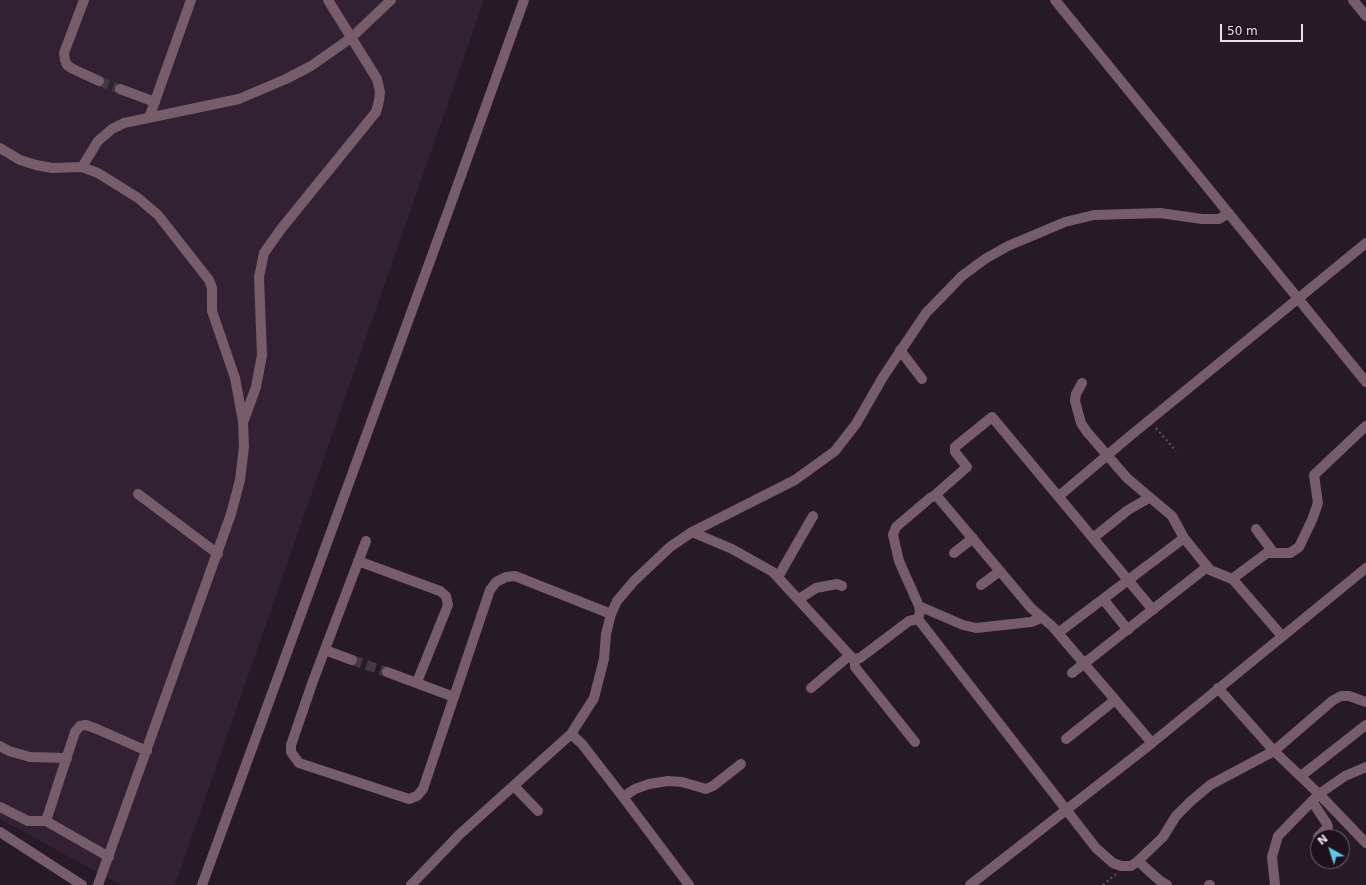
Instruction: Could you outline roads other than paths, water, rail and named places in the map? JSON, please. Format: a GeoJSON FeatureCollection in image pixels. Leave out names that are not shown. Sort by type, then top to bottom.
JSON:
{"type":"FeatureCollection","features":[{"type":"Feature","properties":{"kind":"street"},"geometry":{"type":"LineString","coordinates":[[84,0],[64,53],[65,60],[67,65],[99,80]]}},
{"type":"Feature","properties":{"kind":"street"},"geometry":{"type":"LineString","coordinates":[[149,118],[190,0]]}},
{"type":"Feature","properties":{"kind":"street"},"geometry":{"type":"LineString","coordinates":[[243,421],[256,387],[262,355],[259,277],[264,253],[281,229],[376,112],[380,101],[380,92],[377,79],[328,0]]}},
{"type":"Feature","properties":{"kind":"street"},"geometry":{"type":"LineString","coordinates":[[82,167],[98,141],[112,129],[124,124],[149,118],[239,99],[260,91],[311,66],[351,38],[391,0]]}},
{"type":"Feature","properties":{"kind":"street"},"geometry":{"type":"LineString","coordinates":[[202,885],[444,224],[524,0]]}},
{"type":"Feature","properties":{"kind":"street"},"geometry":{"type":"LineString","coordinates":[[1055,0],[1366,382]]}},
{"type":"Feature","properties":{"kind":"street"},"geometry":{"type":"LineString","coordinates":[[1354,0],[1366,16]]}},
{"type":"Feature","properties":{"kind":"street"},"geometry":{"type":"LineString","coordinates":[[120,89],[155,102]]}},
{"type":"Feature","properties":{"kind":"street"},"geometry":{"type":"LineString","coordinates":[[0,148],[20,160],[52,168],[82,167],[98,173],[138,198],[158,215],[210,280],[212,288],[212,311],[235,378],[243,421],[244,447],[240,480],[231,514],[218,554],[98,885]]}},
{"type":"Feature","properties":{"kind":"street"},"geometry":{"type":"LineString","coordinates":[[411,885],[460,834],[571,734],[594,698],[604,659],[606,634],[611,614],[618,601],[653,561],[692,532],[796,480],[835,451],[856,424],[900,350],[926,313],[962,276],[985,259],[1008,246],[1064,222],[1094,215],[1160,213],[1219,219],[1229,212]]}},
{"type":"Feature","properties":{"kind":"street"},"geometry":{"type":"LineString","coordinates":[[1059,496],[1149,420],[1366,243]]}},
{"type":"Feature","properties":{"kind":"street"},"geometry":{"type":"LineString","coordinates":[[900,350],[922,379]]}},
{"type":"Feature","properties":{"kind":"street"},"geometry":{"type":"LineString","coordinates":[[1082,382],[1076,394],[1077,413],[1088,432],[1106,456],[1126,478],[1172,516],[1184,538],[1207,567],[1214,573],[1232,579],[1282,636]]}},
{"type":"Feature","properties":{"kind":"street"},"geometry":{"type":"LineString","coordinates":[[918,619],[920,612],[919,606],[899,561],[893,535],[896,527],[935,496],[967,467],[955,452],[955,447],[992,417],[1153,610]]}},
{"type":"Feature","properties":{"kind":"street"},"geometry":{"type":"LineString","coordinates":[[1232,579],[1264,555],[1273,552],[1290,553],[1299,547],[1312,520],[1318,503],[1314,475],[1366,426]]}},
{"type":"Feature","properties":{"kind":"street"},"geometry":{"type":"LineString","coordinates":[[138,494],[218,554]]}},
{"type":"Feature","properties":{"kind":"street"},"geometry":{"type":"LineString","coordinates":[[935,496],[938,496],[1000,571],[1041,618],[1058,633],[1152,743]]}},
{"type":"Feature","properties":{"kind":"street"},"geometry":{"type":"LineString","coordinates":[[1093,538],[1128,510],[1149,498]]}},
{"type":"Feature","properties":{"kind":"street"},"geometry":{"type":"LineString","coordinates":[[778,577],[813,516]]}},
{"type":"Feature","properties":{"kind":"street"},"geometry":{"type":"LineString","coordinates":[[1256,529],[1273,552]]}},
{"type":"Feature","properties":{"kind":"street"},"geometry":{"type":"LineString","coordinates":[[692,532],[732,549],[766,568],[778,577],[852,658],[855,667],[915,742]]}},
{"type":"Feature","properties":{"kind":"street"},"geometry":{"type":"LineString","coordinates":[[954,553],[973,538]]}},
{"type":"Feature","properties":{"kind":"street"},"geometry":{"type":"LineString","coordinates":[[1058,633],[1184,538]]}},
{"type":"Feature","properties":{"kind":"street"},"geometry":{"type":"LineString","coordinates":[[366,540],[291,745],[291,752],[299,763],[410,798],[416,796],[423,789],[490,590],[496,582],[506,576],[515,576],[611,614]]}},
{"type":"Feature","properties":{"kind":"street"},"geometry":{"type":"LineString","coordinates":[[358,561],[440,591],[446,596],[448,605],[417,682]]}},
{"type":"Feature","properties":{"kind":"street"},"geometry":{"type":"LineString","coordinates":[[1072,673],[1207,567]]}},
{"type":"Feature","properties":{"kind":"street"},"geometry":{"type":"LineString","coordinates":[[970,885],[1152,743],[1366,568]]}},
{"type":"Feature","properties":{"kind":"street"},"geometry":{"type":"LineString","coordinates":[[981,585],[1000,571]]}},
{"type":"Feature","properties":{"kind":"street"},"geometry":{"type":"LineString","coordinates":[[799,599],[816,588],[837,584],[842,586]]}},
{"type":"Feature","properties":{"kind":"street"},"geometry":{"type":"LineString","coordinates":[[1103,599],[1128,630]]}},
{"type":"Feature","properties":{"kind":"street"},"geometry":{"type":"LineString","coordinates":[[919,606],[963,625],[976,628],[1031,622],[1041,618]]}},
{"type":"Feature","properties":{"kind":"street"},"geometry":{"type":"LineString","coordinates":[[812,688],[852,658],[860,658],[909,621],[918,619]]}},
{"type":"Feature","properties":{"kind":"street"},"geometry":{"type":"LineString","coordinates":[[918,619],[1096,848],[1113,863],[1121,866],[1131,866],[1138,861],[1163,837],[1176,816],[1210,785],[1274,751],[1332,701],[1341,696],[1349,696],[1366,702]]}},
{"type":"Feature","properties":{"kind":"street"},"geometry":{"type":"LineString","coordinates":[[325,650],[352,660]]}},
{"type":"Feature","properties":{"kind":"street"},"geometry":{"type":"LineString","coordinates":[[387,672],[454,697]]}},
{"type":"Feature","properties":{"kind":"street"},"geometry":{"type":"LineString","coordinates":[[1218,688],[1251,727],[1301,776],[1316,797],[1366,843]]}},
{"type":"Feature","properties":{"kind":"street"},"geometry":{"type":"LineString","coordinates":[[1066,739],[1115,700]]}},
{"type":"Feature","properties":{"kind":"street"},"geometry":{"type":"LineString","coordinates":[[46,821],[75,732],[80,726],[86,725],[147,751]]}},
{"type":"Feature","properties":{"kind":"street"},"geometry":{"type":"LineString","coordinates":[[1301,776],[1366,725]]}},
{"type":"Feature","properties":{"kind":"street"},"geometry":{"type":"LineString","coordinates":[[571,734],[582,744],[688,885]]}},
{"type":"Feature","properties":{"kind":"street"},"geometry":{"type":"LineString","coordinates":[[0,746],[8,751],[30,757],[67,758]]}},
{"type":"Feature","properties":{"kind":"street"},"geometry":{"type":"LineString","coordinates":[[623,797],[635,789],[649,784],[668,781],[682,782],[706,789],[713,786],[741,764]]}},
{"type":"Feature","properties":{"kind":"street"},"geometry":{"type":"LineString","coordinates":[[1275,885],[1272,857],[1276,842],[1286,826],[1316,797],[1345,776],[1366,767]]}},
{"type":"Feature","properties":{"kind":"street"},"geometry":{"type":"LineString","coordinates":[[514,786],[538,811]]}},
{"type":"Feature","properties":{"kind":"street"},"geometry":{"type":"LineString","coordinates":[[1316,797],[1328,827],[1326,829]]}},
{"type":"Feature","properties":{"kind":"street"},"geometry":{"type":"LineString","coordinates":[[0,807],[28,821],[46,821],[108,857]]}},
{"type":"Feature","properties":{"kind":"street"},"geometry":{"type":"LineString","coordinates":[[0,832],[82,885]]}},
{"type":"Feature","properties":{"kind":"street"},"geometry":{"type":"LineString","coordinates":[[1138,861],[1159,880],[1167,885]]}},
{"type":"Feature","properties":{"kind":"tunnel"},"geometry":{"type":"LineString","coordinates":[[99,81],[120,89]]}},
{"type":"Feature","properties":{"kind":"tunnel"},"geometry":{"type":"LineString","coordinates":[[352,660],[387,672]]}}]}
